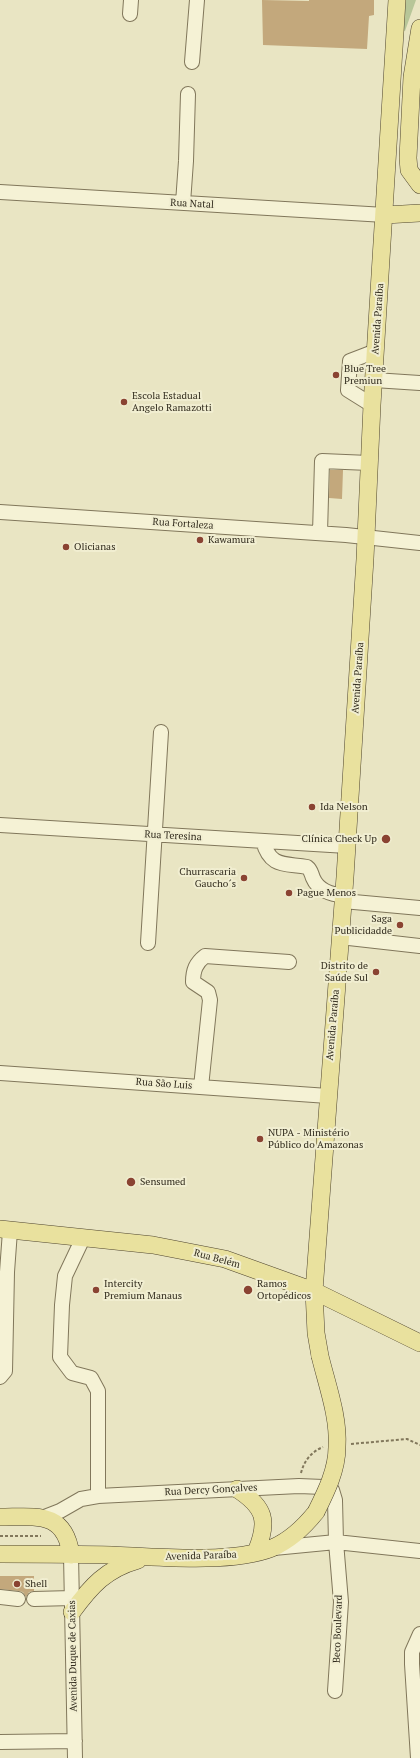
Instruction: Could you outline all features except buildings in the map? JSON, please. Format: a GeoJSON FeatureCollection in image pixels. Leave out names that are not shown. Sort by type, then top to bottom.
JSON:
{"type":"FeatureCollection","features":[{"type":"Feature","properties":{"kind":"main road","name":"Avenida Paraíba"},"geometry":{"type":"LineString","coordinates":[[0,1554],[219,1557],[256,1552],[272,1548],[290,1538],[304,1527],[316,1512],[326,1492],[334,1470],[338,1448],[336,1423],[320,1356],[316,1327],[314,1291],[343,898],[366,537],[372,405],[385,215],[397,0]]}},
{"type":"Feature","properties":{"kind":"main road"},"geometry":{"type":"LineString","coordinates":[[420,28],[412,77],[414,120],[409,170],[420,185]]}},
{"type":"Feature","properties":{"kind":"main road"},"geometry":{"type":"LineString","coordinates":[[385,215],[420,213]]}},
{"type":"Feature","properties":{"kind":"main road","name":"Rua Belém"},"geometry":{"type":"LineString","coordinates":[[5,1230],[153,1245],[225,1259],[314,1291],[420,1343]]}},
{"type":"Feature","properties":{"kind":"main road"},"geometry":{"type":"LineString","coordinates":[[237,1489],[251,1497],[260,1508],[263,1519],[263,1532],[256,1552]]}},
{"type":"Feature","properties":{"kind":"main road"},"geometry":{"type":"LineString","coordinates":[[0,1517],[57,1524],[65,1532],[69,1541],[71,1555]]}},
{"type":"Feature","properties":{"kind":"main road"},"geometry":{"type":"LineString","coordinates":[[72,1605],[103,1576],[128,1563],[147,1557]]}},
{"type":"Feature","properties":{"kind":"street"},"geometry":{"type":"LineString","coordinates":[[130,14],[131,0]]}},
{"type":"Feature","properties":{"kind":"street"},"geometry":{"type":"LineString","coordinates":[[192,62],[196,0]]}},
{"type":"Feature","properties":{"kind":"street"},"geometry":{"type":"LineString","coordinates":[[183,203],[188,94]]}},
{"type":"Feature","properties":{"kind":"street","name":"Rua Natal"},"geometry":{"type":"LineString","coordinates":[[0,192],[385,215]]}},
{"type":"Feature","properties":{"kind":"street"},"geometry":{"type":"LineString","coordinates":[[372,405],[348,390],[350,361],[376,351]]}},
{"type":"Feature","properties":{"kind":"street"},"geometry":{"type":"LineString","coordinates":[[374,380],[420,383]]}},
{"type":"Feature","properties":{"kind":"street"},"geometry":{"type":"LineString","coordinates":[[320,533],[322,461],[369,463]]}},
{"type":"Feature","properties":{"kind":"street","name":"Rua Fortaleza"},"geometry":{"type":"LineString","coordinates":[[0,512],[320,533],[420,543]]}},
{"type":"Feature","properties":{"kind":"street"},"geometry":{"type":"LineString","coordinates":[[148,943],[161,732]]}},
{"type":"Feature","properties":{"kind":"street","name":"Rua Teresina"},"geometry":{"type":"LineString","coordinates":[[0,825],[346,846]]}},
{"type":"Feature","properties":{"kind":"street"},"geometry":{"type":"LineString","coordinates":[[263,841],[267,851],[276,862],[285,865],[306,866],[311,871],[319,887],[330,894],[343,898],[420,908]]}},
{"type":"Feature","properties":{"kind":"street"},"geometry":{"type":"LineString","coordinates":[[340,937],[420,946]]}},
{"type":"Feature","properties":{"kind":"street"},"geometry":{"type":"LineString","coordinates":[[201,1087],[210,1000],[208,992],[193,982],[196,963],[205,956],[289,962]]}},
{"type":"Feature","properties":{"kind":"street","name":"Rua São Luis"},"geometry":{"type":"LineString","coordinates":[[0,1072],[328,1096]]}},
{"type":"Feature","properties":{"kind":"street"},"geometry":{"type":"LineString","coordinates":[[0,1377],[5,1371],[7,1272],[5,1230]]}},
{"type":"Feature","properties":{"kind":"street"},"geometry":{"type":"LineString","coordinates":[[83,1238],[65,1276],[62,1305],[60,1357],[72,1372],[91,1378],[98,1391],[98,1496]]}},
{"type":"Feature","properties":{"kind":"street","name":"Rua Dercy Gonçalves"},"geometry":{"type":"LineString","coordinates":[[42,1523],[81,1499],[98,1496],[299,1486],[323,1487],[332,1490],[335,1500],[336,1542]]}},
{"type":"Feature","properties":{"kind":"street"},"geometry":{"type":"LineString","coordinates":[[272,1548],[336,1542],[420,1551]]}},
{"type":"Feature","properties":{"kind":"street","name":"Beco Boulevard"},"geometry":{"type":"LineString","coordinates":[[335,1692],[341,1602],[336,1542]]}},
{"type":"Feature","properties":{"kind":"street","name":"Avenida Duque de Caxias"},"geometry":{"type":"LineString","coordinates":[[71,1555],[75,1758]]}},
{"type":"Feature","properties":{"kind":"street"},"geometry":{"type":"LineString","coordinates":[[0,1597],[18,1599]]}},
{"type":"Feature","properties":{"kind":"street"},"geometry":{"type":"LineString","coordinates":[[34,1599],[72,1605]]}},
{"type":"Feature","properties":{"kind":"street"},"geometry":{"type":"LineString","coordinates":[[418,1758],[412,1652],[420,1634]]}},
{"type":"Feature","properties":{"kind":"street"},"geometry":{"type":"LineString","coordinates":[[0,1742],[75,1741]]}},
{"type":"Feature","properties":{"kind":"path"},"geometry":{"type":"LineString","coordinates":[[41,1543],[42,1523]]}},
{"type":"Feature","properties":{"kind":"path"},"geometry":{"type":"LineString","coordinates":[[0,1536],[42,1536]]}},
{"type":"Feature","properties":{"kind":"green space"},"geometry":{"type":"Polygon","coordinates":[[[404,0],[416,0],[405,31],[401,30],[404,0]]]}},
{"type":"Feature","properties":{"kind":"place","name":"Blue Tree Premiun"},"geometry":{"type":"Point","coordinates":[336,375]}},
{"type":"Feature","properties":{"kind":"place","name":"Escola Estadual Angelo Ramazotti"},"geometry":{"type":"Point","coordinates":[124,402]}},
{"type":"Feature","properties":{"kind":"place","name":"Kawamura"},"geometry":{"type":"Point","coordinates":[200,540]}},
{"type":"Feature","properties":{"kind":"place","name":"Olicianas"},"geometry":{"type":"Point","coordinates":[66,547]}},
{"type":"Feature","properties":{"kind":"place","name":"Ida Nelson"},"geometry":{"type":"Point","coordinates":[312,807]}},
{"type":"Feature","properties":{"kind":"place","name":"Clínica Check Up"},"geometry":{"type":"Point","coordinates":[386,839]}},
{"type":"Feature","properties":{"kind":"place","name":"Churrascaria Gaucho´s"},"geometry":{"type":"Point","coordinates":[244,878]}},
{"type":"Feature","properties":{"kind":"place","name":"Pague Menos"},"geometry":{"type":"Point","coordinates":[289,893]}},
{"type":"Feature","properties":{"kind":"place","name":"Saga Publicidadde"},"geometry":{"type":"Point","coordinates":[400,925]}},
{"type":"Feature","properties":{"kind":"place","name":"Distrito de Saúde Sul"},"geometry":{"type":"Point","coordinates":[376,972]}},
{"type":"Feature","properties":{"kind":"place","name":"NUPA - Ministério Público do Amazonas"},"geometry":{"type":"Point","coordinates":[260,1139]}},
{"type":"Feature","properties":{"kind":"place","name":"Sensumed"},"geometry":{"type":"Point","coordinates":[131,1182]}},
{"type":"Feature","properties":{"kind":"place","name":"Intercity Premium Manaus"},"geometry":{"type":"Point","coordinates":[96,1290]}},
{"type":"Feature","properties":{"kind":"place","name":"Ramos Ortopédicos"},"geometry":{"type":"Point","coordinates":[248,1290]}},
{"type":"Feature","properties":{"kind":"place","name":"Shell"},"geometry":{"type":"Point","coordinates":[17,1584]}}]}
